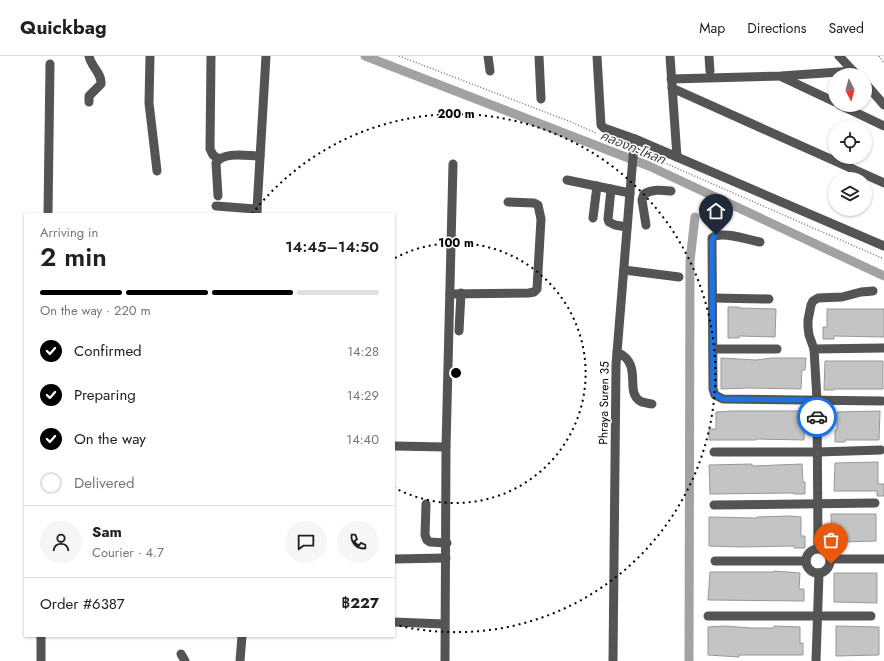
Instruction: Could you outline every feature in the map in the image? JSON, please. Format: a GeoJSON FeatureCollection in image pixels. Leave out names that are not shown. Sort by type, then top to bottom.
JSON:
{"type":"FeatureCollection","features":[{"type":"Feature","properties":{"kind":"street"},"geometry":{"type":"LineString","coordinates":[[89,102],[90,96],[102,84],[100,74],[91,63],[90,56]]}},
{"type":"Feature","properties":{"kind":"street"},"geometry":{"type":"LineString","coordinates":[[150,56],[148,103],[157,171]]}},
{"type":"Feature","properties":{"kind":"street"},"geometry":{"type":"LineString","coordinates":[[211,56],[210,149],[213,155],[219,159]]}},
{"type":"Feature","properties":{"kind":"street"},"geometry":{"type":"LineString","coordinates":[[216,206],[257,212],[266,56]]}},
{"type":"Feature","properties":{"kind":"street"},"geometry":{"type":"LineString","coordinates":[[488,56],[490,71]]}},
{"type":"Feature","properties":{"kind":"street"},"geometry":{"type":"LineString","coordinates":[[539,56],[542,99]]}},
{"type":"Feature","properties":{"kind":"street"},"geometry":{"type":"LineString","coordinates":[[597,56],[601,125],[604,128],[635,143],[677,157],[884,246]]}},
{"type":"Feature","properties":{"kind":"street"},"geometry":{"type":"LineString","coordinates":[[670,56],[677,157]]}},
{"type":"Feature","properties":{"kind":"street"},"geometry":{"type":"LineString","coordinates":[[709,56],[710,71]]}},
{"type":"Feature","properties":{"kind":"street"},"geometry":{"type":"LineString","coordinates":[[839,56],[850,68]]}},
{"type":"Feature","properties":{"kind":"street"},"geometry":{"type":"LineString","coordinates":[[48,213],[50,64]]}},
{"type":"Feature","properties":{"kind":"street"},"geometry":{"type":"LineString","coordinates":[[671,83],[828,74]]}},
{"type":"Feature","properties":{"kind":"street"},"geometry":{"type":"LineString","coordinates":[[781,76],[828,99]]}},
{"type":"Feature","properties":{"kind":"street"},"geometry":{"type":"LineString","coordinates":[[671,83],[884,183]]}},
{"type":"Feature","properties":{"kind":"street"},"geometry":{"type":"LineString","coordinates":[[872,91],[884,105]]}},
{"type":"Feature","properties":{"kind":"street"},"geometry":{"type":"LineString","coordinates":[[855,112],[884,126]]}},
{"type":"Feature","properties":{"kind":"street","name":"Phraya Suren 35"},"geometry":{"type":"LineString","coordinates":[[613,661],[617,352],[635,143]]}},
{"type":"Feature","properties":{"kind":"street"},"geometry":{"type":"LineString","coordinates":[[218,196],[216,163],[219,159],[227,156],[260,156]]}},
{"type":"Feature","properties":{"kind":"street"},"geometry":{"type":"LineString","coordinates":[[445,661],[446,447],[453,164]]}},
{"type":"Feature","properties":{"kind":"street"},"geometry":{"type":"LineString","coordinates":[[567,180],[611,189],[642,200]]}},
{"type":"Feature","properties":{"kind":"street"},"geometry":{"type":"LineString","coordinates":[[593,218],[597,186]]}},
{"type":"Feature","properties":{"kind":"street"},"geometry":{"type":"LineString","coordinates":[[611,189],[609,222],[628,227]]}},
{"type":"Feature","properties":{"kind":"street"},"geometry":{"type":"LineString","coordinates":[[646,225],[642,200],[644,194],[650,191],[671,191]]}},
{"type":"Feature","properties":{"kind":"street"},"geometry":{"type":"LineString","coordinates":[[450,294],[528,293],[534,292],[537,289],[540,210],[538,205],[534,203],[508,202]]}},
{"type":"Feature","properties":{"kind":"street"},"geometry":{"type":"LineString","coordinates":[[760,242],[724,235],[714,236],[712,241],[713,389],[715,395],[720,399],[882,401]]}},
{"type":"Feature","properties":{"kind":"street"},"geometry":{"type":"LineString","coordinates":[[624,270],[679,277]]}},
{"type":"Feature","properties":{"kind":"street"},"geometry":{"type":"LineString","coordinates":[[818,548],[817,400],[814,350],[809,335],[808,320],[811,305],[813,301],[818,298],[842,297],[873,291]]}},
{"type":"Feature","properties":{"kind":"street"},"geometry":{"type":"LineString","coordinates":[[459,331],[461,293]]}},
{"type":"Feature","properties":{"kind":"street"},"geometry":{"type":"LineString","coordinates":[[712,298],[769,299]]}},
{"type":"Feature","properties":{"kind":"street"},"geometry":{"type":"LineString","coordinates":[[814,350],[883,348]]}},
{"type":"Feature","properties":{"kind":"street"},"geometry":{"type":"LineString","coordinates":[[713,349],[776,349]]}},
{"type":"Feature","properties":{"kind":"street"},"geometry":{"type":"LineString","coordinates":[[617,352],[624,355],[631,365],[636,397],[640,401],[652,404]]}},
{"type":"Feature","properties":{"kind":"street"},"geometry":{"type":"LineString","coordinates":[[395,446],[446,447]]}},
{"type":"Feature","properties":{"kind":"street"},"geometry":{"type":"LineString","coordinates":[[714,452],[818,452],[881,450]]}},
{"type":"Feature","properties":{"kind":"street"},"geometry":{"type":"LineString","coordinates":[[714,505],[875,503]]}},
{"type":"Feature","properties":{"kind":"street"},"geometry":{"type":"LineString","coordinates":[[426,504],[425,535],[427,540],[430,542],[446,543]]}},
{"type":"Feature","properties":{"kind":"street"},"geometry":{"type":"LineString","coordinates":[[818,548],[825,550],[831,559],[829,567],[823,572],[819,573],[811,571],[806,561],[808,554],[818,548]]}},
{"type":"Feature","properties":{"kind":"street"},"geometry":{"type":"LineString","coordinates":[[395,559],[446,558]]}},
{"type":"Feature","properties":{"kind":"street"},"geometry":{"type":"LineString","coordinates":[[831,559],[880,559]]}},
{"type":"Feature","properties":{"kind":"street"},"geometry":{"type":"LineString","coordinates":[[715,561],[806,561]]}},
{"type":"Feature","properties":{"kind":"street"},"geometry":{"type":"LineString","coordinates":[[816,661],[819,573]]}},
{"type":"Feature","properties":{"kind":"street"},"geometry":{"type":"LineString","coordinates":[[708,616],[871,616]]}},
{"type":"Feature","properties":{"kind":"street"},"geometry":{"type":"LineString","coordinates":[[395,622],[444,624]]}},
{"type":"Feature","properties":{"kind":"street"},"geometry":{"type":"LineString","coordinates":[[40,661],[41,637]]}},
{"type":"Feature","properties":{"kind":"street"},"geometry":{"type":"LineString","coordinates":[[240,661],[242,637]]}},
{"type":"Feature","properties":{"kind":"path"},"geometry":{"type":"LineString","coordinates":[[879,56],[884,63]]}},
{"type":"Feature","properties":{"kind":"building"},"geometry":{"type":"Polygon","coordinates":[[[728,307],[776,309],[775,337],[739,336],[739,338],[728,338],[728,307]]]}},
{"type":"Feature","properties":{"kind":"building"},"geometry":{"type":"Polygon","coordinates":[[[827,309],[884,309],[884,337],[834,336],[834,339],[823,339],[823,327],[827,327],[827,309]]]}},
{"type":"Feature","properties":{"kind":"building"},"geometry":{"type":"Polygon","coordinates":[[[721,358],[756,360],[772,358],[806,358],[805,370],[802,370],[801,389],[721,389],[721,358]]]}},
{"type":"Feature","properties":{"kind":"building"},"geometry":{"type":"Polygon","coordinates":[[[825,361],[883,361],[883,389],[824,390],[825,361]]]}},
{"type":"Feature","properties":{"kind":"building"},"geometry":{"type":"Polygon","coordinates":[[[806,411],[804,440],[709,440],[709,429],[716,429],[716,412],[806,411]]]}},
{"type":"Feature","properties":{"kind":"building"},"geometry":{"type":"Polygon","coordinates":[[[880,411],[879,440],[845,440],[845,442],[835,442],[837,412],[880,411]]]}},
{"type":"Feature","properties":{"kind":"building"},"geometry":{"type":"Polygon","coordinates":[[[878,462],[878,484],[884,484],[884,496],[877,496],[877,491],[834,491],[835,463],[878,462]]]}},
{"type":"Feature","properties":{"kind":"building"},"geometry":{"type":"Polygon","coordinates":[[[752,464],[752,466],[802,464],[805,494],[710,494],[709,465],[752,464]]]}},
{"type":"Feature","properties":{"kind":"building"},"geometry":{"type":"Polygon","coordinates":[[[831,514],[876,514],[876,541],[843,542],[843,544],[832,544],[831,514]]]}},
{"type":"Feature","properties":{"kind":"building"},"geometry":{"type":"Polygon","coordinates":[[[790,516],[801,517],[801,536],[805,536],[805,548],[794,548],[794,546],[709,546],[709,517],[757,518],[790,516]]]}},
{"type":"Feature","properties":{"kind":"building"},"geometry":{"type":"Polygon","coordinates":[[[774,571],[800,573],[799,589],[804,589],[804,601],[708,600],[710,572],[774,571]]]}},
{"type":"Feature","properties":{"kind":"building"},"geometry":{"type":"Polygon","coordinates":[[[834,573],[877,573],[877,603],[834,602],[834,573]]]}},
{"type":"Feature","properties":{"kind":"building"},"geometry":{"type":"Polygon","coordinates":[[[725,626],[751,628],[774,628],[774,626],[800,627],[800,643],[803,643],[803,655],[739,655],[739,657],[708,655],[708,627],[725,626]]]}},
{"type":"Feature","properties":{"kind":"building"},"geometry":{"type":"Polygon","coordinates":[[[836,626],[879,627],[879,655],[836,656],[836,626]]]}},
{"type":"Feature","properties":{"kind":"waterway","name":"คลองกะโหลก"},"geometry":{"type":"LineString","coordinates":[[365,56],[649,166],[884,276]]}},
{"type":"Feature","properties":{"kind":"waterway"},"geometry":{"type":"LineString","coordinates":[[689,661],[690,261],[695,217]]}},
{"type":"Feature","properties":{"kind":"way so far"},"geometry":{"type":"LineString","coordinates":[[817,417],[818,548],[825,550],[828,553],[831,559],[831,564]]}},
{"type":"Feature","properties":{"kind":"route"},"geometry":{"type":"LineString","coordinates":[[716,235],[712,238],[713,393],[720,399],[817,400],[817,417]]}}]}
